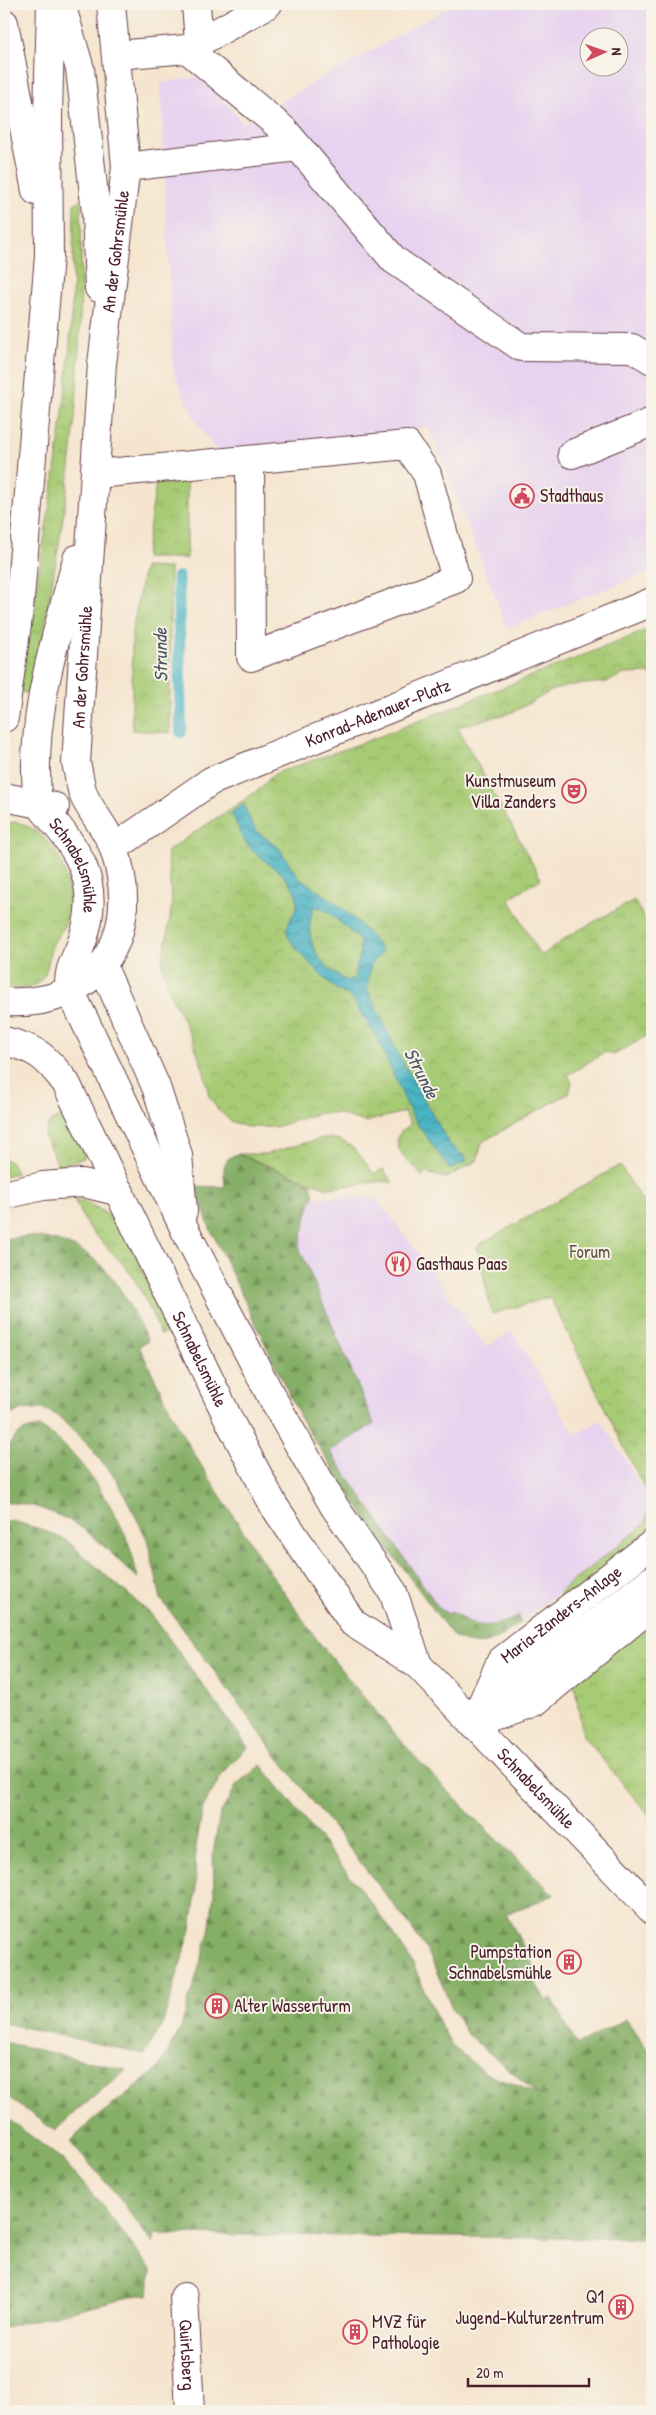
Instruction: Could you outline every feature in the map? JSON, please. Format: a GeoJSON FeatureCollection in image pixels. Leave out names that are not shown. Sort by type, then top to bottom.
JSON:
{"type":"FeatureCollection","features":[{"type":"Feature","properties":{"kind":"main road"},"geometry":{"type":"LineString","coordinates":[[4,718],[18,610],[49,256],[48,114],[51,4]]}},
{"type":"Feature","properties":{"kind":"main road"},"geometry":{"type":"LineString","coordinates":[[61,4],[80,69],[96,213],[102,364]]}},
{"type":"Feature","properties":{"kind":"main road","name":"An der Gohrsmühle"},"geometry":{"type":"LineString","coordinates":[[108,838],[84,795],[76,763],[102,364],[126,167],[111,4]]}},
{"type":"Feature","properties":{"kind":"main road"},"geometry":{"type":"LineString","coordinates":[[193,46],[196,4]]}},
{"type":"Feature","properties":{"kind":"main road"},"geometry":{"type":"LineString","coordinates":[[116,55],[193,46],[268,4]]}},
{"type":"Feature","properties":{"kind":"main road"},"geometry":{"type":"LineString","coordinates":[[4,23],[49,256]]}},
{"type":"Feature","properties":{"kind":"main road"},"geometry":{"type":"LineString","coordinates":[[193,46],[284,130],[394,260],[521,347],[632,348],[652,360]]}},
{"type":"Feature","properties":{"kind":"main road"},"geometry":{"type":"LineString","coordinates":[[126,167],[298,147]]}},
{"type":"Feature","properties":{"kind":"main road"},"geometry":{"type":"LineString","coordinates":[[572,454],[652,422]]}},
{"type":"Feature","properties":{"kind":"main road"},"geometry":{"type":"LineString","coordinates":[[95,486],[250,460],[407,445],[427,474],[456,579],[251,657],[250,460]]}},
{"type":"Feature","properties":{"kind":"main road","name":"An der Gohrsmühle"},"geometry":{"type":"LineString","coordinates":[[38,803],[34,771],[39,724],[52,655],[95,486]]}},
{"type":"Feature","properties":{"kind":"main road"},"geometry":{"type":"LineString","coordinates":[[4,580],[24,547]]}},
{"type":"Feature","properties":{"kind":"main road","name":"Konrad-Adenauer-Platz"},"geometry":{"type":"LineString","coordinates":[[108,838],[211,781],[652,602]]}},
{"type":"Feature","properties":{"kind":"main road","name":"Schnabelsmühle"},"geometry":{"type":"LineString","coordinates":[[4,797],[38,803],[71,812],[108,838]]}},
{"type":"Feature","properties":{"kind":"main road","name":"Schnabelsmühle"},"geometry":{"type":"LineString","coordinates":[[38,803],[66,836],[84,868],[91,890],[89,918],[83,941],[71,966],[68,980],[70,990],[185,1230],[272,1396],[334,1506],[393,1592],[418,1666]]}},
{"type":"Feature","properties":{"kind":"main road"},"geometry":{"type":"LineString","coordinates":[[4,1002],[38,1001],[70,990],[86,982],[103,967],[111,953],[121,924],[124,890],[108,838]]}},
{"type":"Feature","properties":{"kind":"main road","name":"Schnabelsmühle"},"geometry":{"type":"LineString","coordinates":[[103,967],[156,1087],[175,1147],[185,1230]]}},
{"type":"Feature","properties":{"kind":"main road","name":"Schnabelsmühle"},"geometry":{"type":"LineString","coordinates":[[15,1043],[47,1058],[66,1083],[230,1422],[274,1506],[353,1623],[418,1666],[652,1910]]}},
{"type":"Feature","properties":{"kind":"main road"},"geometry":{"type":"LineString","coordinates":[[4,1194],[43,1186],[82,1183],[120,1192]]}},
{"type":"Feature","properties":{"kind":"main road","name":"Maria-Zanders-Anlage"},"geometry":{"type":"LineString","coordinates":[[472,1724],[502,1661],[652,1544]]}},
{"type":"Feature","properties":{"kind":"main road"},"geometry":{"type":"LineString","coordinates":[[472,1724],[522,1679],[652,1580]]}},
{"type":"Feature","properties":{"kind":"main road"},"geometry":{"type":"LineString","coordinates":[[472,1724],[535,1702],[652,1606]]}},
{"type":"Feature","properties":{"kind":"main road","name":"Quirlsberg"},"geometry":{"type":"LineString","coordinates":[[184,2297],[190,2411]]}},
{"type":"Feature","properties":{"kind":"shaded area"},"geometry":{"type":"Polygon","coordinates":[[[454,4],[652,4],[652,571],[507,628],[429,427],[219,456],[192,414],[173,370],[161,83],[203,76],[243,123],[454,4]]]}},
{"type":"Feature","properties":{"kind":"shaded area"},"geometry":{"type":"Polygon","coordinates":[[[314,1197],[374,1198],[390,1215],[486,1347],[512,1331],[575,1435],[601,1420],[650,1501],[645,1524],[520,1623],[519,1615],[495,1625],[476,1625],[453,1612],[448,1614],[439,1608],[330,1451],[299,1247],[311,1201],[314,1197]]]}},
{"type":"Feature","properties":{"kind":"green space"},"geometry":{"type":"Polygon","coordinates":[[[81,200],[80,312],[71,462],[33,694],[18,691],[44,539],[66,386],[70,341],[74,204],[81,200]]]}},
{"type":"Feature","properties":{"kind":"green space"},"geometry":{"type":"Polygon","coordinates":[[[187,482],[187,558],[145,558],[156,483],[187,482]]]}},
{"type":"Feature","properties":{"kind":"green space"},"geometry":{"type":"Polygon","coordinates":[[[144,567],[170,568],[170,733],[132,730],[132,632],[144,567]]]}},
{"type":"Feature","properties":{"kind":"green space"},"geometry":{"type":"Polygon","coordinates":[[[652,628],[652,677],[649,673],[624,674],[607,682],[565,686],[553,690],[513,712],[457,727],[541,879],[509,898],[538,952],[543,955],[568,936],[634,900],[652,932],[652,1033],[614,1055],[605,1052],[568,1075],[572,1083],[569,1093],[482,1142],[477,1161],[446,1178],[426,1173],[422,1176],[400,1150],[397,1144],[398,1137],[411,1124],[404,1112],[365,1122],[336,1113],[320,1113],[275,1127],[247,1127],[230,1121],[217,1108],[209,1096],[204,1072],[194,1043],[171,995],[162,966],[172,905],[167,851],[257,791],[274,774],[373,739],[652,628]]]}},
{"type":"Feature","properties":{"kind":"green space"},"geometry":{"type":"Polygon","coordinates":[[[16,822],[30,827],[41,835],[60,859],[69,889],[69,904],[66,922],[51,949],[41,981],[21,989],[4,989],[4,824],[16,822]]]}},
{"type":"Feature","properties":{"kind":"green space"},"geometry":{"type":"Polygon","coordinates":[[[65,1114],[84,1154],[84,1158],[58,1165],[44,1135],[50,1122],[65,1114]]]}},
{"type":"Feature","properties":{"kind":"green space"},"geometry":{"type":"Polygon","coordinates":[[[323,1138],[348,1144],[374,1174],[383,1169],[393,1183],[385,1181],[328,1188],[237,1154],[266,1154],[323,1138]]]}},
{"type":"Feature","properties":{"kind":"green space"},"geometry":{"type":"Polygon","coordinates":[[[237,1154],[311,1183],[314,1197],[311,1201],[299,1247],[374,1424],[330,1451],[439,1608],[448,1614],[452,1612],[469,1622],[485,1626],[501,1623],[519,1615],[520,1623],[496,1639],[481,1644],[472,1644],[453,1636],[365,1517],[303,1423],[210,1228],[195,1186],[225,1187],[225,1163],[237,1154]]]}},
{"type":"Feature","properties":{"kind":"green space"},"geometry":{"type":"Polygon","coordinates":[[[4,1158],[12,1163],[17,1173],[4,1176],[4,1158]]]}},
{"type":"Feature","properties":{"kind":"green space","name":"Forum"},"geometry":{"type":"Polygon","coordinates":[[[620,1165],[652,1217],[652,1819],[583,1736],[559,1592],[645,1524],[650,1500],[550,1297],[492,1314],[477,1246],[620,1165]]]}},
{"type":"Feature","properties":{"kind":"green space"},"geometry":{"type":"Polygon","coordinates":[[[74,1199],[101,1210],[117,1225],[134,1253],[170,1330],[161,1335],[146,1301],[127,1269],[91,1230],[74,1199]]]}},
{"type":"Feature","properties":{"kind":"green space"},"geometry":{"type":"Polygon","coordinates":[[[30,1236],[55,1241],[75,1248],[92,1257],[117,1284],[148,1341],[139,1346],[180,1430],[265,1565],[318,1641],[417,1759],[470,1814],[554,1895],[506,1914],[538,1974],[533,1978],[546,2001],[552,1998],[577,2045],[626,2019],[652,2056],[652,2239],[155,2234],[153,2244],[118,2196],[70,2142],[88,2124],[157,2070],[180,2030],[209,1933],[214,1893],[213,1853],[220,1814],[238,1783],[261,1765],[377,1910],[397,1939],[413,1964],[438,2021],[453,2047],[484,2072],[538,2094],[467,2034],[453,2010],[429,1954],[411,1927],[274,1752],[161,1599],[147,1539],[117,1480],[88,1445],[58,1416],[44,1409],[20,1410],[4,1418],[4,1239],[30,1236]]]}},
{"type":"Feature","properties":{"kind":"green space"},"geometry":{"type":"Polygon","coordinates":[[[40,1427],[67,1448],[93,1479],[123,1530],[132,1553],[138,1578],[92,1536],[69,1521],[51,1512],[32,1506],[4,1503],[5,1463],[11,1443],[18,1435],[27,1430],[40,1427]]]}},
{"type":"Feature","properties":{"kind":"green space"},"geometry":{"type":"Polygon","coordinates":[[[4,1521],[12,1521],[41,1529],[67,1541],[151,1614],[248,1747],[224,1771],[203,1808],[195,1852],[196,1892],[191,1929],[163,2023],[145,2054],[4,2023],[4,1521]]]}},
{"type":"Feature","properties":{"kind":"green space"},"geometry":{"type":"Polygon","coordinates":[[[4,2042],[127,2070],[76,2111],[55,2131],[4,2094],[4,2042]]]}},
{"type":"Feature","properties":{"kind":"green space"},"geometry":{"type":"Polygon","coordinates":[[[4,2116],[63,2160],[103,2207],[151,2270],[149,2295],[142,2294],[4,2327],[4,2116]]]}},
{"type":"Feature","properties":{"kind":"water"},"geometry":{"type":"Polygon","coordinates":[[[243,804],[255,830],[279,848],[299,878],[354,918],[380,947],[381,954],[371,965],[367,988],[395,1048],[450,1145],[464,1156],[466,1161],[450,1170],[413,1118],[377,1038],[352,999],[331,985],[308,962],[289,937],[287,927],[297,905],[295,892],[280,872],[249,847],[243,839],[231,813],[243,804]],[[315,906],[311,918],[311,940],[321,960],[328,968],[348,981],[354,979],[360,952],[360,941],[330,913],[315,906]]]}},
{"type":"Feature","properties":{"kind":"waterway","name":"Strunde"},"geometry":{"type":"LineString","coordinates":[[178,577],[181,732]]}},
{"type":"Feature","properties":{"kind":"place","name":"Stadthaus"},"geometry":{"type":"Point","coordinates":[522,496]}},
{"type":"Feature","properties":{"kind":"place","name":"Kunstmuseum Villa Zanders"},"geometry":{"type":"Point","coordinates":[574,791]}},
{"type":"Feature","properties":{"kind":"place","name":"Gasthaus Paas"},"geometry":{"type":"Point","coordinates":[398,1264]}},
{"type":"Feature","properties":{"kind":"place","name":"Pumpstation Schnabelsmühle"},"geometry":{"type":"Point","coordinates":[569,1962]}},
{"type":"Feature","properties":{"kind":"place","name":"Alter Wasserturm"},"geometry":{"type":"Point","coordinates":[217,2006]}},
{"type":"Feature","properties":{"kind":"place","name":"Q1 Jugend-Kulturzentrum"},"geometry":{"type":"Point","coordinates":[621,2307]}},
{"type":"Feature","properties":{"kind":"place","name":"MVZ für Pathologie"},"geometry":{"type":"Point","coordinates":[355,2332]}}]}
